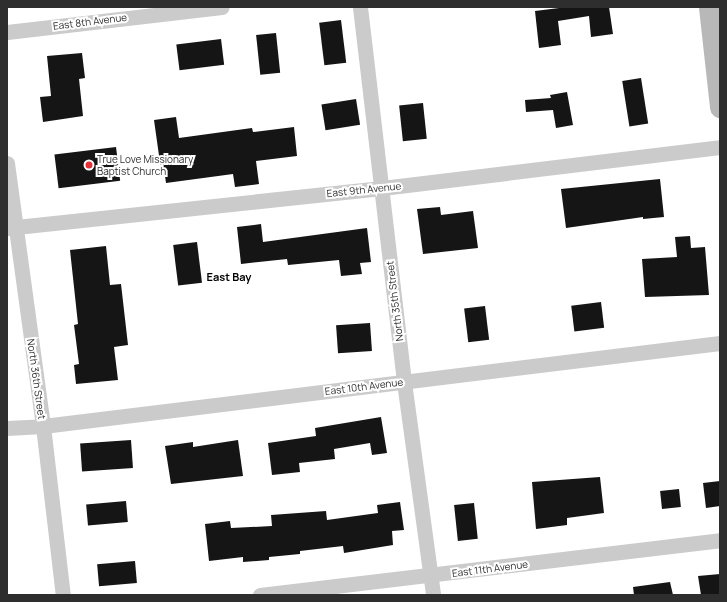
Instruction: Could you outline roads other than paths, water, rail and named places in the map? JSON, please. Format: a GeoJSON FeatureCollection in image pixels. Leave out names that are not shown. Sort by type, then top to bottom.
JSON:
{"type":"FeatureCollection","features":[{"type":"Feature","properties":{"kind":"street","name":"East 8th Avenue"},"geometry":{"type":"LineString","coordinates":[[7,32],[222,7]]}},
{"type":"Feature","properties":{"kind":"street","name":"North 35th Street"},"geometry":{"type":"LineString","coordinates":[[360,7],[404,382],[433,595]]}},
{"type":"Feature","properties":{"kind":"street"},"geometry":{"type":"LineString","coordinates":[[709,7],[720,107]]}},
{"type":"Feature","properties":{"kind":"street","name":"East 9th Avenue"},"geometry":{"type":"LineString","coordinates":[[10,227],[382,188],[720,147]]}},
{"type":"Feature","properties":{"kind":"street","name":"North 36th Street"},"geometry":{"type":"LineString","coordinates":[[7,164],[10,227],[43,426],[63,595]]}},
{"type":"Feature","properties":{"kind":"street","name":"East 10th Avenue"},"geometry":{"type":"LineString","coordinates":[[7,428],[43,426],[720,344]]}},
{"type":"Feature","properties":{"kind":"street","name":"East 11th Avenue"},"geometry":{"type":"LineString","coordinates":[[260,595],[431,576],[720,540]]}},
{"type":"Feature","properties":{"kind":"place","name":"True Love Missionary Baptist Church"},"geometry":{"type":"Point","coordinates":[89,165]}},
{"type":"Feature","properties":{"kind":"district","name":"East Bay"},"geometry":{"type":"Point","coordinates":[229,277]}}]}
